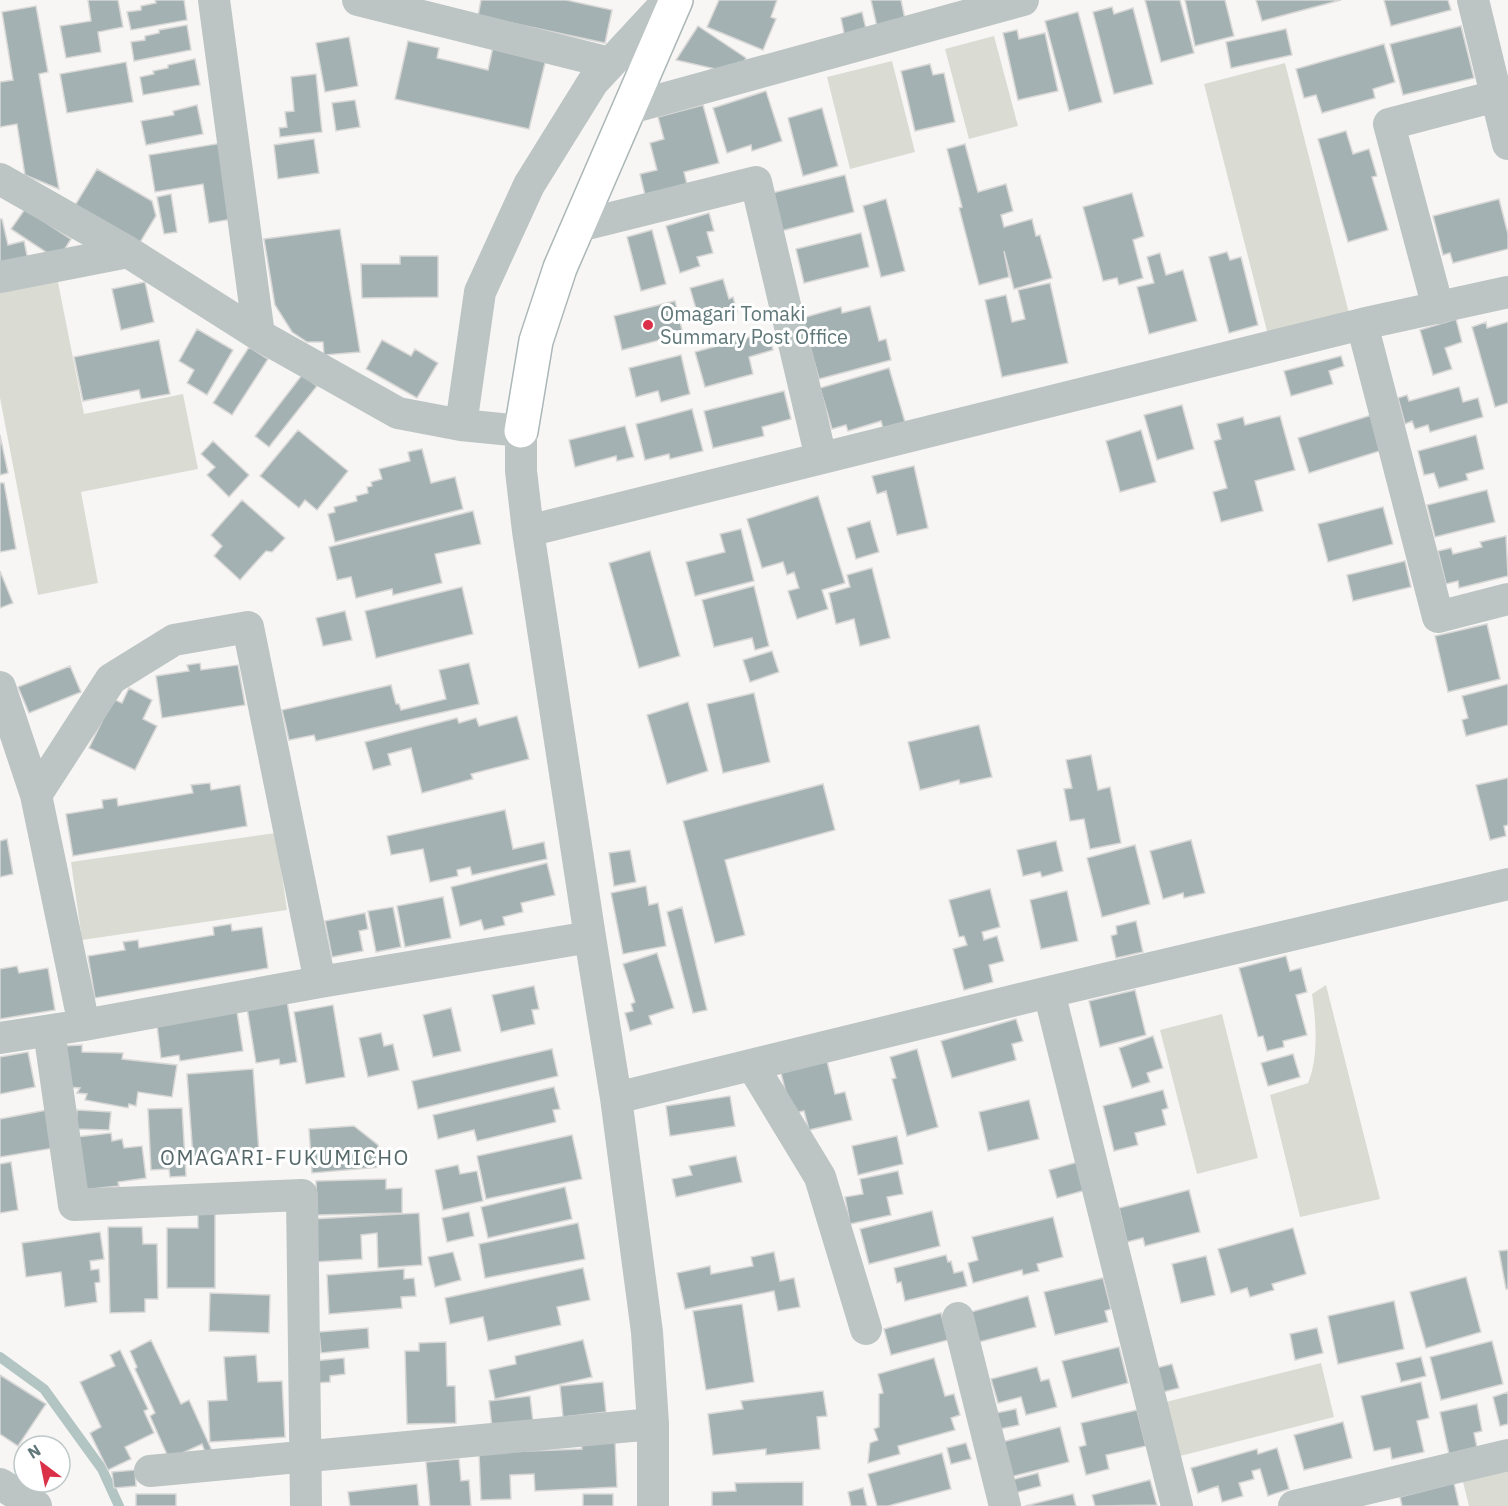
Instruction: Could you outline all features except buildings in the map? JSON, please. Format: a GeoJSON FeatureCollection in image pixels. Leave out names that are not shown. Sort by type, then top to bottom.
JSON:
{"type":"FeatureCollection","features":[{"type":"Feature","properties":{"kind":"street"},"geometry":{"type":"LineString","coordinates":[[214,0],[259,335]]}},
{"type":"Feature","properties":{"kind":"street"},"geometry":{"type":"LineString","coordinates":[[358,0],[610,63]]}},
{"type":"Feature","properties":{"kind":"street"},"geometry":{"type":"LineString","coordinates":[[461,425],[480,292],[529,185],[593,82],[669,0]]}},
{"type":"Feature","properties":{"kind":"street"},"geometry":{"type":"LineString","coordinates":[[652,1506],[653,1424],[647,1332],[616,1098],[528,531],[521,471],[521,431],[536,341],[560,268],[676,0]]}},
{"type":"Feature","properties":{"kind":"street"},"geometry":{"type":"LineString","coordinates":[[630,108],[1023,0]]}},
{"type":"Feature","properties":{"kind":"street"},"geometry":{"type":"LineString","coordinates":[[1473,0],[1508,144]]}},
{"type":"Feature","properties":{"kind":"street"},"geometry":{"type":"LineString","coordinates":[[1438,308],[1389,124],[1496,96]]}},
{"type":"Feature","properties":{"kind":"street"},"geometry":{"type":"LineString","coordinates":[[0,179],[128,252],[259,335],[398,413],[461,425],[521,431]]}},
{"type":"Feature","properties":{"kind":"street"},"geometry":{"type":"LineString","coordinates":[[579,226],[756,182],[821,458]]}},
{"type":"Feature","properties":{"kind":"street"},"geometry":{"type":"LineString","coordinates":[[0,277],[128,252]]}},
{"type":"Feature","properties":{"kind":"street"},"geometry":{"type":"LineString","coordinates":[[528,531],[1362,324],[1508,292]]}},
{"type":"Feature","properties":{"kind":"street"},"geometry":{"type":"LineString","coordinates":[[1362,324],[1438,616],[1508,599]]}},
{"type":"Feature","properties":{"kind":"street"},"geometry":{"type":"LineString","coordinates":[[36,795],[111,679],[174,640],[248,627],[320,982]]}},
{"type":"Feature","properties":{"kind":"street"},"geometry":{"type":"LineString","coordinates":[[0,687],[36,795],[84,1025]]}},
{"type":"Feature","properties":{"kind":"street"},"geometry":{"type":"LineString","coordinates":[[616,1098],[1049,992],[1508,884]]}},
{"type":"Feature","properties":{"kind":"street"},"geometry":{"type":"LineString","coordinates":[[0,1038],[590,937]]}},
{"type":"Feature","properties":{"kind":"street"},"geometry":{"type":"LineString","coordinates":[[1049,992],[1178,1506]]}},
{"type":"Feature","properties":{"kind":"street"},"geometry":{"type":"LineString","coordinates":[[49,1031],[74,1205],[302,1195],[306,1506]]}},
{"type":"Feature","properties":{"kind":"street"},"geometry":{"type":"LineString","coordinates":[[752,1065],[820,1177],[866,1329]]}},
{"type":"Feature","properties":{"kind":"street"},"geometry":{"type":"LineString","coordinates":[[958,1318],[1005,1506]]}},
{"type":"Feature","properties":{"kind":"street"},"geometry":{"type":"LineString","coordinates":[[150,1471],[653,1424]]}},
{"type":"Feature","properties":{"kind":"street"},"geometry":{"type":"LineString","coordinates":[[1294,1506],[1366,1497],[1508,1455]]}},
{"type":"Feature","properties":{"kind":"street"},"geometry":{"type":"LineString","coordinates":[[0,1484],[36,1506]]}},
{"type":"Feature","properties":{"kind":"shaded area"},"geometry":{"type":"Polygon","coordinates":[[[994,36],[1018,126],[969,139],[945,49],[994,36]]]}},
{"type":"Feature","properties":{"kind":"shaded area"},"geometry":{"type":"Polygon","coordinates":[[[892,61],[915,152],[850,169],[827,77],[892,61]]]}},
{"type":"Feature","properties":{"kind":"shaded area"},"geometry":{"type":"Polygon","coordinates":[[[1285,63],[1350,317],[1269,339],[1204,84],[1285,63]]]}},
{"type":"Feature","properties":{"kind":"shaded area"},"geometry":{"type":"Polygon","coordinates":[[[57,277],[84,414],[183,394],[198,469],[81,492],[98,583],[38,595],[0,398],[0,289],[57,277]]]}},
{"type":"Feature","properties":{"kind":"shaded area"},"geometry":{"type":"Polygon","coordinates":[[[276,833],[287,910],[82,940],[71,862],[276,833]]]}},
{"type":"Feature","properties":{"kind":"shaded area"},"geometry":{"type":"Polygon","coordinates":[[[1326,985],[1380,1199],[1300,1217],[1270,1095],[1308,1083],[1315,1051],[1312,994],[1326,985]]]}},
{"type":"Feature","properties":{"kind":"shaded area"},"geometry":{"type":"Polygon","coordinates":[[[1222,1014],[1258,1158],[1197,1174],[1160,1030],[1222,1014]]]}},
{"type":"Feature","properties":{"kind":"shaded area"},"geometry":{"type":"Polygon","coordinates":[[[1321,1363],[1334,1417],[1180,1456],[1166,1402],[1321,1363]]]}},
{"type":"Feature","properties":{"kind":"shaded area"},"geometry":{"type":"Polygon","coordinates":[[[1508,1466],[1508,1506],[1469,1506],[1462,1478],[1508,1466]]]}},
{"type":"Feature","properties":{"kind":"waterway"},"geometry":{"type":"LineString","coordinates":[[0,1357],[44,1389],[102,1469],[119,1506]]}},
{"type":"Feature","properties":{"kind":"place","name":"Omagari Tomaki Summary Post Office"},"geometry":{"type":"Point","coordinates":[648,325]}},
{"type":"Feature","properties":{"kind":"district","name":"OMAGARI-FUKUMICHO"},"geometry":{"type":"Point","coordinates":[285,1158]}}]}
